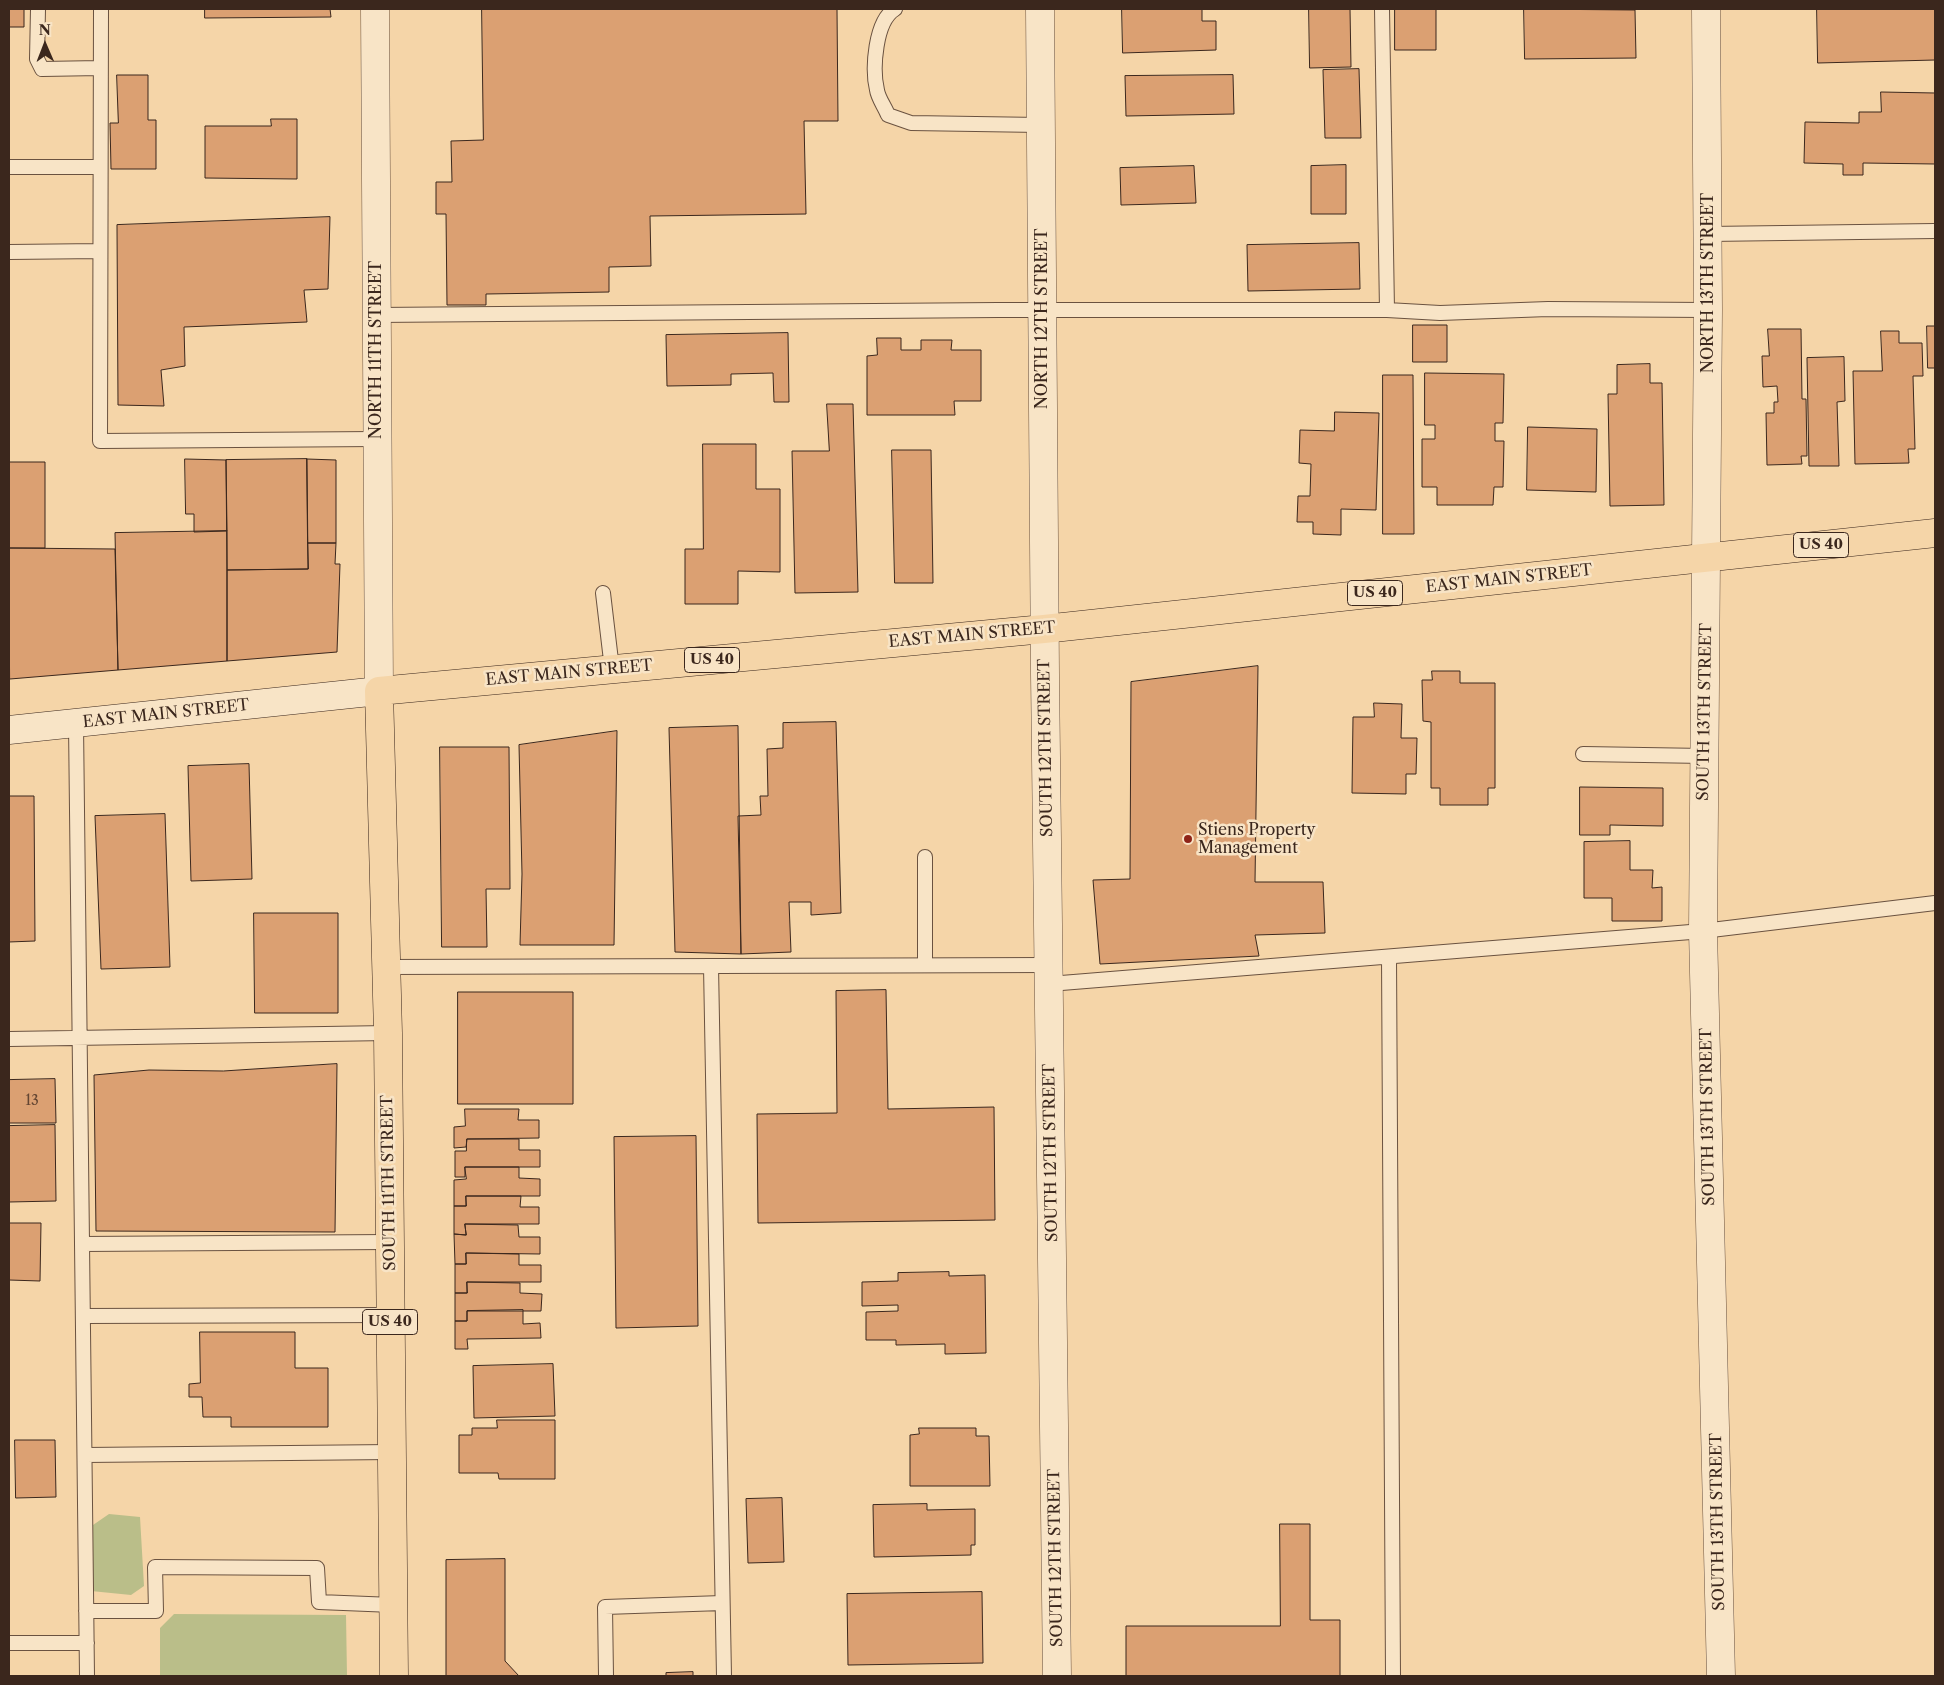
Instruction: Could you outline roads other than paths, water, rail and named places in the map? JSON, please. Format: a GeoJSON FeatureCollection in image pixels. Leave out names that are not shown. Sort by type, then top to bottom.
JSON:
{"type":"FeatureCollection","features":[{"type":"Feature","properties":{"kind":"main road","name":"EAST MAIN STREET"},"geometry":{"type":"LineString","coordinates":[[379,691],[1044,629],[1935,533]]}},
{"type":"Feature","properties":{"kind":"main road","name":"SOUTH 11TH STREET"},"geometry":{"type":"LineString","coordinates":[[379,691],[388,1033],[394,1676]]}},
{"type":"Feature","properties":{"kind":"street","name":"NORTH 11TH STREET"},"geometry":{"type":"LineString","coordinates":[[375,9],[375,315],[379,691]]}},
{"type":"Feature","properties":{"kind":"street","name":"NORTH 12TH STREET"},"geometry":{"type":"LineString","coordinates":[[1040,9],[1044,629]]}},
{"type":"Feature","properties":{"kind":"street","name":"NORTH 13TH STREET"},"geometry":{"type":"LineString","coordinates":[[1706,9],[1708,234],[1706,557]]}},
{"type":"Feature","properties":{"kind":"street","name":"SOUTH 13TH STREET"},"geometry":{"type":"LineString","coordinates":[[1706,557],[1703,931],[1721,1676]]}},
{"type":"Feature","properties":{"kind":"street","name":"SOUTH 12TH STREET"},"geometry":{"type":"LineString","coordinates":[[1044,629],[1057,1676]]}},
{"type":"Feature","properties":{"kind":"street","name":"EAST MAIN STREET"},"geometry":{"type":"LineString","coordinates":[[9,730],[379,691]]}},
{"type":"Feature","properties":{"kind":"lane"},"geometry":{"type":"LineString","coordinates":[[38,9],[37,59],[42,69],[100,68]]}},
{"type":"Feature","properties":{"kind":"lane"},"geometry":{"type":"LineString","coordinates":[[101,9],[100,441],[376,439]]}},
{"type":"Feature","properties":{"kind":"lane"},"geometry":{"type":"LineString","coordinates":[[895,9],[890,12],[880,30],[875,62],[877,91],[888,115],[911,123],[1040,125]]}},
{"type":"Feature","properties":{"kind":"lane"},"geometry":{"type":"LineString","coordinates":[[1382,9],[1387,310]]}},
{"type":"Feature","properties":{"kind":"lane"},"geometry":{"type":"LineString","coordinates":[[9,167],[100,167]]}},
{"type":"Feature","properties":{"kind":"lane"},"geometry":{"type":"LineString","coordinates":[[1708,234],[1935,231]]}},
{"type":"Feature","properties":{"kind":"lane"},"geometry":{"type":"LineString","coordinates":[[9,252],[100,251]]}},
{"type":"Feature","properties":{"kind":"lane"},"geometry":{"type":"LineString","coordinates":[[375,315],[1042,309],[1387,310],[1440,313],[1548,309],[1708,310]]}},
{"type":"Feature","properties":{"kind":"lane"},"geometry":{"type":"LineString","coordinates":[[603,593],[612,669]]}},
{"type":"Feature","properties":{"kind":"lane"},"geometry":{"type":"LineString","coordinates":[[76,724],[87,1676]]}},
{"type":"Feature","properties":{"kind":"lane"},"geometry":{"type":"LineString","coordinates":[[1583,754],[1705,756]]}},
{"type":"Feature","properties":{"kind":"lane"},"geometry":{"type":"LineString","coordinates":[[925,857],[925,965]]}},
{"type":"Feature","properties":{"kind":"lane"},"geometry":{"type":"LineString","coordinates":[[386,967],[925,965],[1048,974],[1389,957],[1703,931],[1935,903]]}},
{"type":"Feature","properties":{"kind":"lane"},"geometry":{"type":"LineString","coordinates":[[1389,957],[1393,1676]]}},
{"type":"Feature","properties":{"kind":"lane"},"geometry":{"type":"LineString","coordinates":[[711,966],[724,1676]]}},
{"type":"Feature","properties":{"kind":"lane"},"geometry":{"type":"LineString","coordinates":[[9,1039],[388,1033]]}},
{"type":"Feature","properties":{"kind":"lane"},"geometry":{"type":"LineString","coordinates":[[82,1244],[389,1242]]}},
{"type":"Feature","properties":{"kind":"lane"},"geometry":{"type":"LineString","coordinates":[[83,1316],[390,1315]]}},
{"type":"Feature","properties":{"kind":"lane"},"geometry":{"type":"LineString","coordinates":[[84,1455],[392,1452]]}},
{"type":"Feature","properties":{"kind":"lane"},"geometry":{"type":"LineString","coordinates":[[86,1611],[156,1611],[155,1567],[317,1568],[319,1602],[393,1604]]}},
{"type":"Feature","properties":{"kind":"lane"},"geometry":{"type":"LineString","coordinates":[[606,1676],[605,1607],[722,1604]]}},
{"type":"Feature","properties":{"kind":"lane"},"geometry":{"type":"LineString","coordinates":[[9,1643],[87,1643]]}},
{"type":"Feature","properties":{"kind":"place","name":"Stiens Property Management"},"geometry":{"type":"Point","coordinates":[1188,839]}}]}
